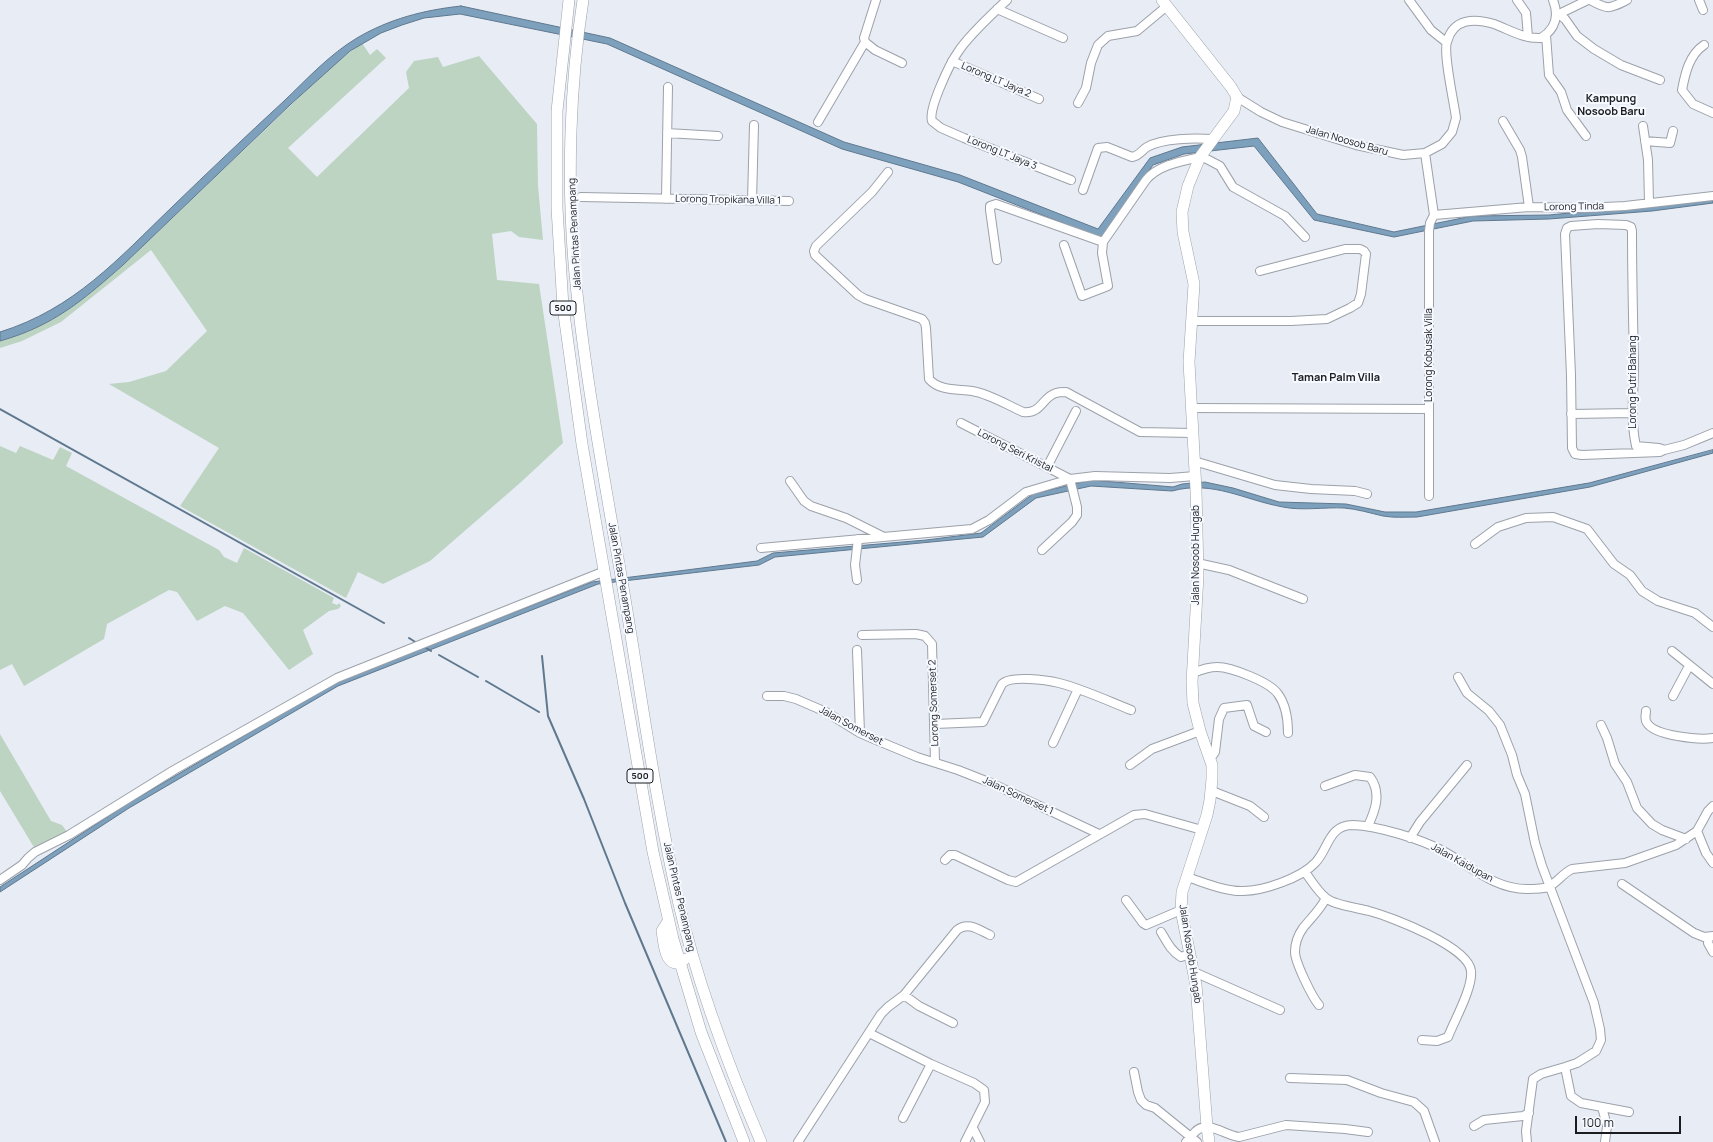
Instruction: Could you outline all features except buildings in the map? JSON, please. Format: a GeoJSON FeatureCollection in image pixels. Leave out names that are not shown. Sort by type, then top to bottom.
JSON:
{"type":"FeatureCollection","features":[{"type":"Feature","properties":{"kind":"main road","name":"Jalan Pintas Penampang"},"geometry":{"type":"LineString","coordinates":[[569,0],[557,119],[556,185],[563,307],[582,444],[652,844],[668,920],[701,1032],[744,1142]]}},
{"type":"Feature","properties":{"kind":"main road","name":"Jalan Pintas Penampang"},"geometry":{"type":"LineString","coordinates":[[584,0],[579,26],[573,89],[572,156],[574,261],[581,328],[619,569],[654,773],[679,905],[715,1029],[730,1070],[761,1142]]}},
{"type":"Feature","properties":{"kind":"main road"},"geometry":{"type":"LineString","coordinates":[[1165,3],[1231,87],[1237,97]]}},
{"type":"Feature","properties":{"kind":"main road","name":"Jalan Nosoob Hungab"},"geometry":{"type":"LineString","coordinates":[[1209,1142],[1196,985],[1181,910],[1182,892],[1207,815],[1212,791],[1212,766],[1200,731],[1193,703],[1192,673],[1197,563],[1195,482],[1189,362],[1193,275],[1183,232],[1182,212],[1188,186],[1201,156],[1234,111],[1237,97]]}},
{"type":"Feature","properties":{"kind":"main road"},"geometry":{"type":"LineString","coordinates":[[680,963],[686,957],[683,943],[686,933]]}},
{"type":"Feature","properties":{"kind":"main road"},"geometry":{"type":"LineString","coordinates":[[746,1108],[740,1115],[740,1122],[749,1142]]}},
{"type":"Feature","properties":{"kind":"street"},"geometry":{"type":"LineString","coordinates":[[818,122],[865,42],[864,38],[876,0]]}},
{"type":"Feature","properties":{"kind":"street"},"geometry":{"type":"LineString","coordinates":[[952,61],[961,47],[1007,0]]}},
{"type":"Feature","properties":{"kind":"street"},"geometry":{"type":"LineString","coordinates":[[1409,0],[1431,30],[1446,42],[1460,23],[1471,20],[1496,25],[1528,37],[1541,38],[1546,35],[1554,24],[1558,13],[1589,0],[1606,9],[1612,8],[1627,0]]}},
{"type":"Feature","properties":{"kind":"street"},"geometry":{"type":"LineString","coordinates":[[1517,0],[1526,13],[1528,37]]}},
{"type":"Feature","properties":{"kind":"street"},"geometry":{"type":"LineString","coordinates":[[1553,0],[1558,13],[1568,23],[1577,36],[1594,49],[1621,65],[1660,80]]}},
{"type":"Feature","properties":{"kind":"street"},"geometry":{"type":"LineString","coordinates":[[1699,0],[1703,10]]}},
{"type":"Feature","properties":{"kind":"street"},"geometry":{"type":"LineString","coordinates":[[1078,103],[1086,88],[1093,54],[1098,45],[1108,36],[1136,31],[1165,3]]}},
{"type":"Feature","properties":{"kind":"street"},"geometry":{"type":"LineString","coordinates":[[997,9],[1063,38]]}},
{"type":"Feature","properties":{"kind":"street"},"geometry":{"type":"LineString","coordinates":[[1546,35],[1549,75],[1561,92],[1567,110],[1586,136]]}},
{"type":"Feature","properties":{"kind":"street"},"geometry":{"type":"LineString","coordinates":[[865,42],[875,50],[902,63]]}},
{"type":"Feature","properties":{"kind":"street","name":"Jalan Noosob Baru"},"geometry":{"type":"LineString","coordinates":[[1237,97],[1277,120],[1356,145],[1394,154],[1413,155],[1425,153],[1445,140],[1452,132],[1455,124],[1456,118],[1446,42]]}},
{"type":"Feature","properties":{"kind":"street"},"geometry":{"type":"LineString","coordinates":[[1704,45],[1696,52],[1690,62],[1684,76],[1682,90],[1693,104],[1713,113]]}},
{"type":"Feature","properties":{"kind":"street","name":"Lorong LT Jaya 2"},"geometry":{"type":"LineString","coordinates":[[952,61],[1039,99]]}},
{"type":"Feature","properties":{"kind":"street","name":"Lorong LT Jaya 3"},"geometry":{"type":"LineString","coordinates":[[952,61],[931,113],[932,121],[935,124],[964,138],[1070,180]]}},
{"type":"Feature","properties":{"kind":"street","name":"Lorong Tropikana Villa 1"},"geometry":{"type":"LineString","coordinates":[[666,199],[668,87]]}},
{"type":"Feature","properties":{"kind":"street"},"geometry":{"type":"LineString","coordinates":[[1503,121],[1520,150],[1529,207]]}},
{"type":"Feature","properties":{"kind":"street"},"geometry":{"type":"LineString","coordinates":[[752,201],[754,125]]}},
{"type":"Feature","properties":{"kind":"street"},"geometry":{"type":"LineString","coordinates":[[1643,126],[1649,174],[1649,202]]}},
{"type":"Feature","properties":{"kind":"street"},"geometry":{"type":"LineString","coordinates":[[1646,141],[1670,143],[1673,131]]}},
{"type":"Feature","properties":{"kind":"street"},"geometry":{"type":"LineString","coordinates":[[667,133],[718,136]]}},
{"type":"Feature","properties":{"kind":"street"},"geometry":{"type":"LineString","coordinates":[[1083,190],[1098,148],[1107,147],[1132,157],[1139,154],[1147,147],[1180,139],[1211,141]]}},
{"type":"Feature","properties":{"kind":"street"},"geometry":{"type":"LineString","coordinates":[[1425,153],[1434,215]]}},
{"type":"Feature","properties":{"kind":"street"},"geometry":{"type":"LineString","coordinates":[[572,156],[574,189],[580,197],[574,206],[572,218]]}},
{"type":"Feature","properties":{"kind":"street"},"geometry":{"type":"LineString","coordinates":[[1064,245],[1082,296],[1108,286],[1102,252],[1102,242],[1150,175],[1175,163],[1201,156],[1220,166],[1233,187],[1285,216],[1305,237]]}},
{"type":"Feature","properties":{"kind":"street"},"geometry":{"type":"LineString","coordinates":[[888,172],[872,192],[816,246],[814,251],[815,255],[862,297],[922,319],[926,328],[929,379],[934,384],[940,387],[975,392],[1023,412],[1029,413],[1035,411],[1054,393],[1066,392],[1140,432],[1192,433]]}},
{"type":"Feature","properties":{"kind":"street","name":"Lorong Tinda"},"geometry":{"type":"LineString","coordinates":[[1434,215],[1529,207],[1584,208],[1626,206],[1649,202],[1713,196]]}},
{"type":"Feature","properties":{"kind":"street","name":"Lorong Tropikana Villa 1"},"geometry":{"type":"LineString","coordinates":[[580,197],[789,201]]}},
{"type":"Feature","properties":{"kind":"street"},"geometry":{"type":"LineString","coordinates":[[997,260],[990,210],[990,206],[993,205],[1009,208],[1102,242]]}},
{"type":"Feature","properties":{"kind":"street","name":"Lorong Kobusak Villa"},"geometry":{"type":"LineString","coordinates":[[1429,496],[1430,227],[1434,215]]}},
{"type":"Feature","properties":{"kind":"street","name":"Lorong Putri Bahang"},"geometry":{"type":"LineString","coordinates":[[1636,450],[1632,413],[1634,384],[1631,227],[1626,225],[1598,224],[1570,226],[1567,228],[1565,234],[1572,448],[1575,454],[1600,455],[1659,448],[1664,450],[1684,445],[1713,433]]}},
{"type":"Feature","properties":{"kind":"street"},"geometry":{"type":"LineString","coordinates":[[1191,320],[1291,321],[1327,319],[1358,303],[1361,294],[1366,254],[1364,250],[1346,249],[1260,271]]}},
{"type":"Feature","properties":{"kind":"street"},"geometry":{"type":"LineString","coordinates":[[1191,408],[1429,409]]}},
{"type":"Feature","properties":{"kind":"street"},"geometry":{"type":"LineString","coordinates":[[1046,467],[1076,411]]}},
{"type":"Feature","properties":{"kind":"street"},"geometry":{"type":"LineString","coordinates":[[1571,414],[1632,413]]}},
{"type":"Feature","properties":{"kind":"street","name":"Lorong Seri Kristal"},"geometry":{"type":"LineString","coordinates":[[961,423],[1071,481]]}},
{"type":"Feature","properties":{"kind":"street"},"geometry":{"type":"LineString","coordinates":[[1194,461],[1275,485],[1311,489],[1355,491],[1367,494]]}},
{"type":"Feature","properties":{"kind":"street"},"geometry":{"type":"LineString","coordinates":[[761,548],[972,529],[989,520],[1026,492],[1095,476],[1170,478],[1195,482]]}},
{"type":"Feature","properties":{"kind":"street"},"geometry":{"type":"LineString","coordinates":[[790,481],[804,501],[811,506],[846,518],[882,537]]}},
{"type":"Feature","properties":{"kind":"street"},"geometry":{"type":"LineString","coordinates":[[1042,550],[1072,522],[1077,515],[1071,481]]}},
{"type":"Feature","properties":{"kind":"street"},"geometry":{"type":"LineString","coordinates":[[1475,544],[1498,527],[1526,518],[1553,517],[1560,519],[1586,529],[1614,564],[1630,576],[1642,591],[1658,602],[1695,613],[1713,627]]}},
{"type":"Feature","properties":{"kind":"street"},"geometry":{"type":"LineString","coordinates":[[857,580],[855,555],[858,539]]}},
{"type":"Feature","properties":{"kind":"street"},"geometry":{"type":"LineString","coordinates":[[1197,563],[1212,565],[1234,571],[1303,599]]}},
{"type":"Feature","properties":{"kind":"street"},"geometry":{"type":"LineString","coordinates":[[0,880],[22,865],[35,852],[69,835],[174,770],[337,678],[605,572]]}},
{"type":"Feature","properties":{"kind":"street","name":"Lorong Somerset 2"},"geometry":{"type":"LineString","coordinates":[[862,635],[916,634],[926,636],[932,644],[935,762]]}},
{"type":"Feature","properties":{"kind":"street"},"geometry":{"type":"LineString","coordinates":[[857,650],[860,733]]}},
{"type":"Feature","properties":{"kind":"street"},"geometry":{"type":"LineString","coordinates":[[1672,651],[1713,684]]}},
{"type":"Feature","properties":{"kind":"street"},"geometry":{"type":"LineString","coordinates":[[1673,696],[1689,666]]}},
{"type":"Feature","properties":{"kind":"street"},"geometry":{"type":"LineString","coordinates":[[1192,673],[1211,667],[1224,667],[1272,687],[1284,705],[1288,733]]}},
{"type":"Feature","properties":{"kind":"street"},"geometry":{"type":"LineString","coordinates":[[1458,677],[1467,693],[1489,711],[1500,725],[1525,794],[1535,843],[1549,886],[1597,1013],[1601,1040],[1596,1051],[1577,1063],[1541,1074],[1533,1079],[1526,1131],[1527,1142]]}},
{"type":"Feature","properties":{"kind":"street"},"geometry":{"type":"LineString","coordinates":[[935,724],[983,722],[999,688],[1005,681],[1015,678],[1058,682],[1131,710]]}},
{"type":"Feature","properties":{"kind":"street"},"geometry":{"type":"LineString","coordinates":[[1053,743],[1078,689]]}},
{"type":"Feature","properties":{"kind":"street","name":"Jalan Somerset"},"geometry":{"type":"LineString","coordinates":[[767,696],[784,696],[796,699],[826,712],[860,733],[894,748],[935,762]]}},
{"type":"Feature","properties":{"kind":"street"},"geometry":{"type":"LineString","coordinates":[[1209,757],[1215,752],[1219,719],[1224,708],[1247,705],[1254,726],[1266,732]]}},
{"type":"Feature","properties":{"kind":"street"},"geometry":{"type":"LineString","coordinates":[[1646,711],[1646,720],[1649,726],[1654,729],[1676,735],[1704,739],[1713,738]]}},
{"type":"Feature","properties":{"kind":"street"},"geometry":{"type":"LineString","coordinates":[[1601,725],[1608,738],[1615,764],[1627,782],[1637,808],[1652,824],[1662,830],[1686,839]]}},
{"type":"Feature","properties":{"kind":"street"},"geometry":{"type":"LineString","coordinates":[[1130,765],[1152,749],[1200,731]]}},
{"type":"Feature","properties":{"kind":"street","name":"Jalan Somerset 1"},"geometry":{"type":"LineString","coordinates":[[935,762],[991,783],[1099,834]]}},
{"type":"Feature","properties":{"kind":"street"},"geometry":{"type":"LineString","coordinates":[[1410,838],[1420,822],[1467,764]]}},
{"type":"Feature","properties":{"kind":"street"},"geometry":{"type":"LineString","coordinates":[[1326,786],[1355,775],[1370,777],[1375,786],[1377,806],[1368,826]]}},
{"type":"Feature","properties":{"kind":"street"},"geometry":{"type":"LineString","coordinates":[[1212,791],[1250,806],[1264,817]]}},
{"type":"Feature","properties":{"kind":"street"},"geometry":{"type":"LineString","coordinates":[[1549,886],[1565,872],[1572,869],[1625,863],[1660,851],[1686,839],[1697,831],[1708,811],[1713,806]]}},
{"type":"Feature","properties":{"kind":"street"},"geometry":{"type":"LineString","coordinates":[[945,860],[950,856],[955,855],[1008,880],[1016,882],[1129,816],[1139,814],[1202,830]]}},
{"type":"Feature","properties":{"kind":"street","name":"Jalan Kaidupan"},"geometry":{"type":"LineString","coordinates":[[1187,877],[1242,891],[1271,885],[1305,872],[1322,854],[1336,830],[1352,825],[1368,826],[1410,838],[1443,850],[1480,874],[1507,887],[1537,889],[1549,886]]}},
{"type":"Feature","properties":{"kind":"street"},"geometry":{"type":"LineString","coordinates":[[1697,831],[1706,853],[1713,863]]}},
{"type":"Feature","properties":{"kind":"street"},"geometry":{"type":"LineString","coordinates":[[1305,872],[1326,898],[1371,911],[1408,925],[1458,952],[1469,964],[1471,972],[1470,984],[1448,1037],[1437,1041],[1422,1040]]}},
{"type":"Feature","properties":{"kind":"street"},"geometry":{"type":"LineString","coordinates":[[1622,884],[1694,933],[1700,936],[1711,936],[1708,943],[1713,952]]}},
{"type":"Feature","properties":{"kind":"street"},"geometry":{"type":"LineString","coordinates":[[1319,1006],[1313,998],[1295,953],[1296,940],[1302,929],[1322,907],[1326,898]]}},
{"type":"Feature","properties":{"kind":"street"},"geometry":{"type":"LineString","coordinates":[[1126,900],[1146,925],[1181,910]]}},
{"type":"Feature","properties":{"kind":"street"},"geometry":{"type":"LineString","coordinates":[[798,1142],[869,1033],[888,1007],[904,995],[957,930],[962,926],[970,926],[990,935]]}},
{"type":"Feature","properties":{"kind":"street"},"geometry":{"type":"LineString","coordinates":[[1161,932],[1170,948],[1176,954],[1181,957],[1190,954]]}},
{"type":"Feature","properties":{"kind":"street"},"geometry":{"type":"LineString","coordinates":[[1194,972],[1280,1010]]}},
{"type":"Feature","properties":{"kind":"street"},"geometry":{"type":"LineString","coordinates":[[904,995],[919,1006],[953,1023]]}},
{"type":"Feature","properties":{"kind":"street"},"geometry":{"type":"LineString","coordinates":[[869,1033],[931,1064],[974,1083],[984,1090],[985,1102],[965,1142]]}},
{"type":"Feature","properties":{"kind":"street"},"geometry":{"type":"LineString","coordinates":[[903,1118],[931,1064]]}},
{"type":"Feature","properties":{"kind":"street"},"geometry":{"type":"LineString","coordinates":[[1565,1067],[1571,1096],[1581,1103],[1629,1112]]}},
{"type":"Feature","properties":{"kind":"street"},"geometry":{"type":"LineString","coordinates":[[1134,1072],[1141,1100],[1146,1105],[1155,1108],[1191,1140],[1196,1130],[1207,1128],[1239,1137],[1286,1125],[1368,1132]]}},
{"type":"Feature","properties":{"kind":"street"},"geometry":{"type":"LineString","coordinates":[[1290,1078],[1347,1080],[1381,1093],[1414,1102],[1424,1111],[1434,1142]]}},
{"type":"Feature","properties":{"kind":"street"},"geometry":{"type":"LineString","coordinates":[[1602,1107],[1607,1126],[1605,1142]]}},
{"type":"Feature","properties":{"kind":"street"},"geometry":{"type":"LineString","coordinates":[[1474,1126],[1484,1120],[1523,1116],[1529,1113]]}},
{"type":"Feature","properties":{"kind":"street"},"geometry":{"type":"LineString","coordinates":[[973,1128],[980,1142]]}},
{"type":"Feature","properties":{"kind":"green space"},"geometry":{"type":"Polygon","coordinates":[[[362,43],[370,55],[377,49],[386,58],[288,148],[317,177],[409,88],[406,72],[414,61],[438,57],[443,67],[479,56],[537,124],[538,186],[543,240],[519,237],[511,231],[492,234],[497,280],[539,284],[563,443],[520,483],[430,561],[383,584],[358,572],[346,598],[180,506],[219,448],[109,384],[129,382],[166,371],[207,331],[151,250],[61,322],[22,341],[0,348],[0,341],[36,328],[51,320],[66,311],[94,290],[123,265],[335,63],[362,43]]]}},
{"type":"Feature","properties":{"kind":"green space"},"geometry":{"type":"Polygon","coordinates":[[[0,446],[16,453],[20,446],[53,460],[60,447],[72,453],[66,466],[219,550],[224,557],[237,563],[244,548],[334,598],[332,603],[337,605],[339,603],[341,606],[338,609],[329,611],[303,630],[313,654],[289,670],[243,613],[225,606],[197,621],[177,592],[169,590],[107,624],[104,639],[24,686],[12,664],[0,670],[0,446]]]}},
{"type":"Feature","properties":{"kind":"green space"},"geometry":{"type":"Polygon","coordinates":[[[0,734],[51,821],[62,825],[67,832],[35,849],[0,791],[0,734]]]}},
{"type":"Feature","properties":{"kind":"water"},"geometry":{"type":"Polygon","coordinates":[[[461,6],[610,38],[844,142],[960,175],[1098,229],[1150,158],[1182,147],[1258,138],[1317,214],[1394,232],[1472,216],[1549,215],[1652,205],[1713,197],[1713,203],[1652,211],[1549,219],[1473,221],[1394,237],[1314,220],[1254,146],[1184,154],[1153,165],[1101,238],[958,182],[842,149],[607,44],[460,14],[424,18],[402,25],[381,33],[350,51],[291,104],[123,265],[94,290],[66,311],[51,320],[19,335],[0,341],[0,332],[26,322],[50,310],[73,296],[94,280],[133,245],[319,67],[347,44],[369,31],[407,16],[461,6]]]}},
{"type":"Feature","properties":{"kind":"water"},"geometry":{"type":"Polygon","coordinates":[[[1713,450],[1713,453],[1590,487],[1417,517],[1387,517],[1344,508],[1290,508],[1269,504],[1215,489],[1187,488],[1172,491],[1091,486],[1036,498],[983,537],[775,557],[759,565],[598,584],[338,686],[129,808],[0,892],[0,887],[127,804],[338,681],[592,582],[757,561],[773,553],[926,540],[981,533],[1033,494],[1091,480],[1173,487],[1182,484],[1205,482],[1233,488],[1279,502],[1346,504],[1385,512],[1416,512],[1589,483],[1713,450]]]}},
{"type":"Feature","properties":{"kind":"waterway"},"geometry":{"type":"LineString","coordinates":[[0,409],[384,623]]}},
{"type":"Feature","properties":{"kind":"waterway"},"geometry":{"type":"LineString","coordinates":[[409,638],[417,643]]}},
{"type":"Feature","properties":{"kind":"waterway"},"geometry":{"type":"LineString","coordinates":[[423,646],[431,651]]}},
{"type":"Feature","properties":{"kind":"waterway"},"geometry":{"type":"LineString","coordinates":[[439,655],[478,677]]}},
{"type":"Feature","properties":{"kind":"waterway"},"geometry":{"type":"LineString","coordinates":[[542,656],[548,716],[584,799],[625,903],[726,1142]]}},
{"type":"Feature","properties":{"kind":"waterway"},"geometry":{"type":"LineString","coordinates":[[486,681],[539,712]]}},
{"type":"Feature","properties":{"kind":"district","name":"Kampung Nosoob Baru"},"geometry":{"type":"Point","coordinates":[1611,105]}},
{"type":"Feature","properties":{"kind":"district","name":"Taman Palm Villa"},"geometry":{"type":"Point","coordinates":[1336,378]}}]}
